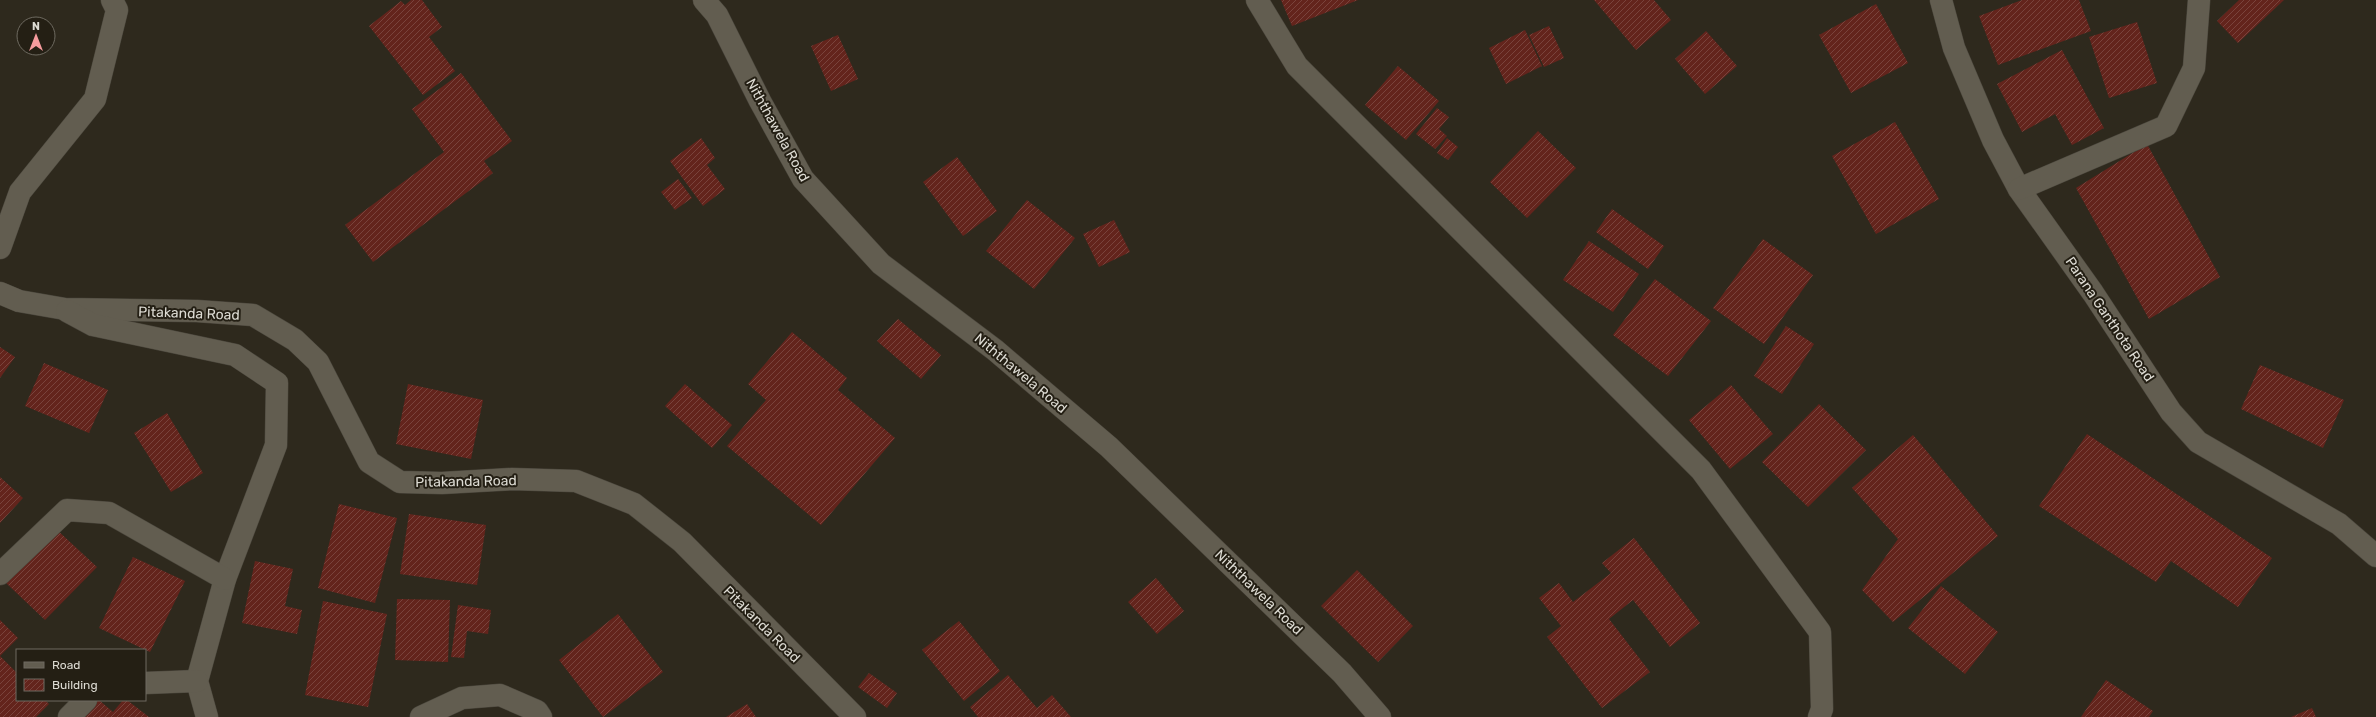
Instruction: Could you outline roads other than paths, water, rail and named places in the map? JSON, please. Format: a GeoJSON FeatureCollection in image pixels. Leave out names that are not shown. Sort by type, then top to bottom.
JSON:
{"type":"FeatureCollection","features":[{"type":"Feature","properties":{"kind":"street"},"geometry":{"type":"LineString","coordinates":[[0,248],[20,192],[95,99],[117,10],[112,0]]}},
{"type":"Feature","properties":{"kind":"street","name":"Niththawela Road"},"geometry":{"type":"LineString","coordinates":[[704,0],[717,15],[760,101],[803,179],[881,264],[995,350],[1109,446],[1342,673],[1380,717]]}},
{"type":"Feature","properties":{"kind":"street"},"geometry":{"type":"LineString","coordinates":[[1257,0],[1298,66],[1701,470],[1820,632],[1822,709],[1819,717]]}},
{"type":"Feature","properties":{"kind":"street","name":"Parana Ganthota Road"},"geometry":{"type":"LineString","coordinates":[[1941,0],[1954,48],[1993,140],[2019,189],[2093,293],[2170,412],[2198,442],[2339,524],[2373,550]]}},
{"type":"Feature","properties":{"kind":"street"},"geometry":{"type":"LineString","coordinates":[[2019,189],[2166,126],[2194,68],[2199,0]]}},
{"type":"Feature","properties":{"kind":"street","name":"Pitakanda Road"},"geometry":{"type":"LineString","coordinates":[[0,293],[19,302],[65,309],[197,311],[253,315],[295,340],[318,362],[369,462],[400,482],[442,483],[512,479],[576,481],[634,504],[682,542],[855,717]]}},
{"type":"Feature","properties":{"kind":"street"},"geometry":{"type":"LineString","coordinates":[[65,309],[92,325],[235,355],[277,383],[276,445],[225,579],[197,681],[207,717]]}},
{"type":"Feature","properties":{"kind":"street"},"geometry":{"type":"LineString","coordinates":[[0,574],[67,510],[109,513],[225,579]]}},
{"type":"Feature","properties":{"kind":"street"},"geometry":{"type":"LineString","coordinates":[[146,683],[197,681]]}},
{"type":"Feature","properties":{"kind":"street"},"geometry":{"type":"LineString","coordinates":[[421,717],[462,698],[500,695],[537,711],[541,717]]}},
{"type":"Feature","properties":{"kind":"street"},"geometry":{"type":"LineString","coordinates":[[69,717],[85,701]]}}]}
